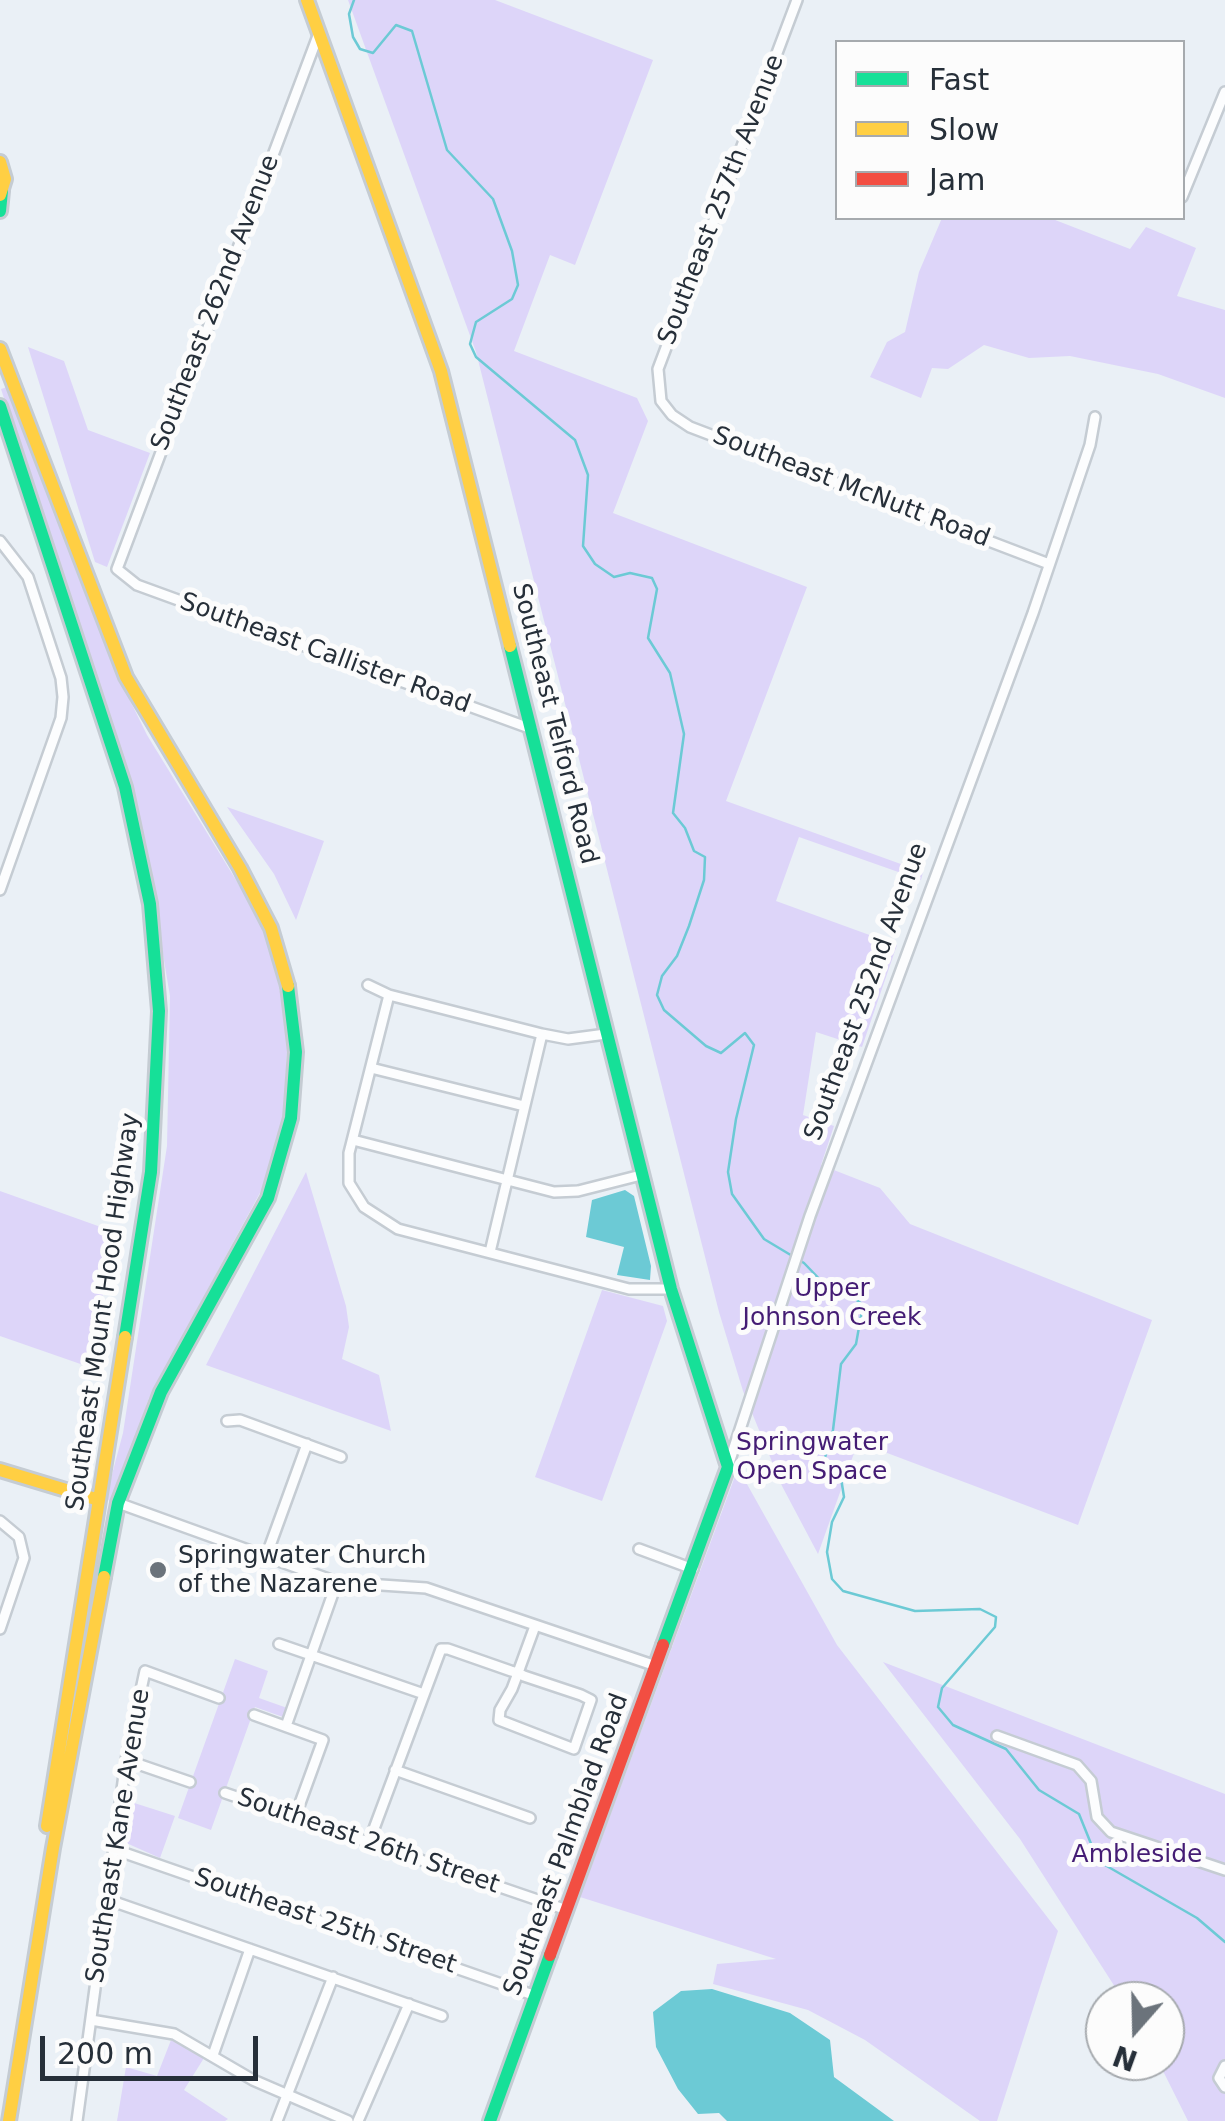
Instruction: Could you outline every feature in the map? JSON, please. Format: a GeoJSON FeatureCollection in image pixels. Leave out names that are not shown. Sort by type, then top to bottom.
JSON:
{"type":"FeatureCollection","features":[{"type":"Feature","properties":{"kind":"main road","name":"Southeast Telford Road"},"geometry":{"type":"LineString","coordinates":[[307,0],[440,371],[671,1289],[728,1467]]}},
{"type":"Feature","properties":{"kind":"main road"},"geometry":{"type":"LineString","coordinates":[[0,162],[0,212]]}},
{"type":"Feature","properties":{"kind":"main road","name":"Southeast Mount Hood Highway"},"geometry":{"type":"LineString","coordinates":[[1,353],[126,678],[240,868],[271,928],[286,977],[296,1034],[291,1118],[273,1184],[246,1242],[161,1392],[118,1502],[98,1594],[9,2121]]}},
{"type":"Feature","properties":{"kind":"main road","name":"Southeast Mount Hood Highway"},"geometry":{"type":"LineString","coordinates":[[0,406],[125,787],[155,947],[160,1050],[154,1145],[0,2121]]}},
{"type":"Feature","properties":{"kind":"main road","name":"Southeast 252nd Avenue"},"geometry":{"type":"LineString","coordinates":[[687,1586],[728,1467]]}},
{"type":"Feature","properties":{"kind":"main road"},"geometry":{"type":"LineString","coordinates":[[0,1470],[68,1489],[106,1506],[95,1576],[98,1594]]}},
{"type":"Feature","properties":{"kind":"main road","name":"Southeast Palmblad Road"},"geometry":{"type":"LineString","coordinates":[[490,2121],[687,1586]]}},
{"type":"Feature","properties":{"kind":"street","name":"Southeast 257th Avenue"},"geometry":{"type":"LineString","coordinates":[[661,401],[658,369],[797,0]]}},
{"type":"Feature","properties":{"kind":"street","name":"Southeast 262nd Avenue"},"geometry":{"type":"LineString","coordinates":[[120,574],[118,560],[319,33]]}},
{"type":"Feature","properties":{"kind":"street"},"geometry":{"type":"LineString","coordinates":[[1185,189],[1225,92]]}},
{"type":"Feature","properties":{"kind":"street","name":"Southeast McNutt Road"},"geometry":{"type":"LineString","coordinates":[[661,401],[672,416],[690,426],[1048,564]]}},
{"type":"Feature","properties":{"kind":"street","name":"Southeast 252nd Avenue"},"geometry":{"type":"LineString","coordinates":[[728,1467],[800,1242],[1048,564],[1090,445],[1095,417]]}},
{"type":"Feature","properties":{"kind":"street"},"geometry":{"type":"LineString","coordinates":[[0,541],[21,566],[61,678],[63,697],[53,741],[0,890]]}},
{"type":"Feature","properties":{"kind":"street","name":"Southeast Callister Road"},"geometry":{"type":"LineString","coordinates":[[120,574],[137,585],[532,729]]}},
{"type":"Feature","properties":{"kind":"street"},"geometry":{"type":"LineString","coordinates":[[368,985],[389,995],[542,1034],[568,1039],[606,1034]]}},
{"type":"Feature","properties":{"kind":"street"},"geometry":{"type":"LineString","coordinates":[[389,995],[348,1167],[356,1197],[375,1216],[398,1229],[629,1288],[671,1289]]}},
{"type":"Feature","properties":{"kind":"street"},"geometry":{"type":"LineString","coordinates":[[490,1252],[542,1034]]}},
{"type":"Feature","properties":{"kind":"street"},"geometry":{"type":"LineString","coordinates":[[371,1068],[524,1106]]}},
{"type":"Feature","properties":{"kind":"street"},"geometry":{"type":"LineString","coordinates":[[353,1140],[566,1192],[642,1174]]}},
{"type":"Feature","properties":{"kind":"street"},"geometry":{"type":"LineString","coordinates":[[227,1422],[240,1420],[341,1456]]}},
{"type":"Feature","properties":{"kind":"street"},"geometry":{"type":"LineString","coordinates":[[268,1554],[307,1444]]}},
{"type":"Feature","properties":{"kind":"street"},"geometry":{"type":"LineString","coordinates":[[118,1502],[337,1582],[426,1588],[656,1666]]}},
{"type":"Feature","properties":{"kind":"street"},"geometry":{"type":"LineString","coordinates":[[0,1521],[19,1537],[24,1558],[0,1630]]}},
{"type":"Feature","properties":{"kind":"street"},"geometry":{"type":"LineString","coordinates":[[638,1549],[693,1569]]}},
{"type":"Feature","properties":{"kind":"street"},"geometry":{"type":"LineString","coordinates":[[286,1726],[337,1582]]}},
{"type":"Feature","properties":{"kind":"street"},"geometry":{"type":"LineString","coordinates":[[369,1842],[440,1649],[518,1673],[591,1700],[574,1749],[499,1720],[518,1673],[535,1626]]}},
{"type":"Feature","properties":{"kind":"street"},"geometry":{"type":"LineString","coordinates":[[279,1644],[422,1693]]}},
{"type":"Feature","properties":{"kind":"street","name":"Southeast Kane Avenue"},"geometry":{"type":"LineString","coordinates":[[77,2121],[126,1760],[145,1670],[219,1698]]}},
{"type":"Feature","properties":{"kind":"street"},"geometry":{"type":"LineString","coordinates":[[254,1715],[323,1740],[296,1816]]}},
{"type":"Feature","properties":{"kind":"street"},"geometry":{"type":"LineString","coordinates":[[997,1736],[1077,1765],[1091,1781],[1097,1817],[1111,1832],[1225,1870]]}},
{"type":"Feature","properties":{"kind":"street"},"geometry":{"type":"LineString","coordinates":[[126,1760],[190,1782]]}},
{"type":"Feature","properties":{"kind":"street"},"geometry":{"type":"LineString","coordinates":[[394,1770],[530,1818]]}},
{"type":"Feature","properties":{"kind":"street","name":"Southeast 26th Street"},"geometry":{"type":"LineString","coordinates":[[225,1792],[567,1910]]}},
{"type":"Feature","properties":{"kind":"street","name":"Southeast 25th Street"},"geometry":{"type":"LineString","coordinates":[[114,1849],[536,1996]]}},
{"type":"Feature","properties":{"kind":"street"},"geometry":{"type":"LineString","coordinates":[[106,1899],[442,2016]]}},
{"type":"Feature","properties":{"kind":"street"},"geometry":{"type":"LineString","coordinates":[[213,2055],[250,1949]]}},
{"type":"Feature","properties":{"kind":"street"},"geometry":{"type":"LineString","coordinates":[[278,2121],[333,1978]]}},
{"type":"Feature","properties":{"kind":"street"},"geometry":{"type":"LineString","coordinates":[[358,2121],[409,2004]]}},
{"type":"Feature","properties":{"kind":"street"},"geometry":{"type":"LineString","coordinates":[[91,2020],[174,2034],[253,2080],[348,2121]]}},
{"type":"Feature","properties":{"kind":"street"},"geometry":{"type":"LineString","coordinates":[[1225,2066],[1220,2078],[1225,2087]]}},
{"type":"Feature","properties":{"kind":"green space","name":"Upper Johnson Creek"},"geometry":{"type":"Polygon","coordinates":[[[348,0],[495,0],[653,60],[575,265],[550,255],[514,351],[637,398],[648,421],[613,513],[807,587],[726,801],[923,872],[921,880],[799,837],[776,901],[897,945],[862,1047],[816,1032],[803,1115],[834,1126],[821,1165],[880,1188],[910,1224],[1152,1320],[1078,1525],[858,1442],[818,1554],[782,1486],[743,1391],[719,1312],[476,352],[348,0]]]}},
{"type":"Feature","properties":{"kind":"green space"},"geometry":{"type":"Polygon","coordinates":[[[941,220],[1055,220],[1130,249],[1146,227],[1196,248],[1177,296],[1225,310],[1225,398],[1158,374],[1070,356],[1029,358],[984,345],[948,369],[932,368],[921,398],[870,377],[887,342],[905,332],[919,272],[941,220]]]}},
{"type":"Feature","properties":{"kind":"green space"},"geometry":{"type":"Polygon","coordinates":[[[28,347],[64,361],[88,430],[150,453],[107,567],[95,562],[28,347]]]}},
{"type":"Feature","properties":{"kind":"green space"},"geometry":{"type":"Polygon","coordinates":[[[7,387],[118,676],[147,735],[255,911],[274,960],[288,1033],[283,1125],[268,1178],[149,1398],[111,1503],[106,1497],[123,1433],[167,1146],[170,996],[141,824],[1,389],[7,387]]]}},
{"type":"Feature","properties":{"kind":"green space"},"geometry":{"type":"Polygon","coordinates":[[[227,807],[324,841],[296,920],[274,874],[227,807]]]}},
{"type":"Feature","properties":{"kind":"green space"},"geometry":{"type":"Polygon","coordinates":[[[306,1172],[346,1306],[349,1327],[342,1359],[379,1375],[391,1431],[206,1365],[306,1172]]]}},
{"type":"Feature","properties":{"kind":"green space"},"geometry":{"type":"Polygon","coordinates":[[[0,1191],[112,1231],[92,1368],[0,1336],[0,1191]]]}},
{"type":"Feature","properties":{"kind":"green space"},"geometry":{"type":"Polygon","coordinates":[[[602,1290],[663,1306],[667,1321],[602,1501],[535,1477],[602,1290]]]}},
{"type":"Feature","properties":{"kind":"green space"},"geometry":{"type":"Polygon","coordinates":[[[738,1468],[837,1645],[1058,1931],[997,2121],[980,2121],[865,2040],[808,2010],[713,1984],[717,1964],[776,1959],[580,1897],[738,1468]]]}},
{"type":"Feature","properties":{"kind":"green space"},"geometry":{"type":"Polygon","coordinates":[[[235,1659],[268,1671],[259,1698],[290,1709],[283,1717],[255,1707],[211,1830],[178,1818],[235,1659]]]}},
{"type":"Feature","properties":{"kind":"green space","name":"Ambleside"},"geometry":{"type":"Polygon","coordinates":[[[883,1662],[1225,1794],[1225,2121],[1188,2121],[1168,2081],[1185,2081],[1185,1981],[1111,1981],[1020,1839],[883,1662]]]}},
{"type":"Feature","properties":{"kind":"green space"},"geometry":{"type":"Polygon","coordinates":[[[128,1801],[175,1816],[160,1858],[124,1842],[128,1801]]]}},
{"type":"Feature","properties":{"kind":"green space"},"geometry":{"type":"Polygon","coordinates":[[[171,2040],[204,2058],[184,2090],[228,2119],[117,2121],[126,2067],[157,2076],[171,2040]]]}},
{"type":"Feature","properties":{"kind":"water"},"geometry":{"type":"Polygon","coordinates":[[[625,1190],[634,1196],[651,1266],[650,1280],[617,1275],[624,1247],[586,1237],[592,1200],[625,1190]]]}},
{"type":"Feature","properties":{"kind":"water"},"geometry":{"type":"Polygon","coordinates":[[[712,1989],[790,2013],[830,2040],[834,2077],[894,2121],[727,2121],[719,2113],[698,2114],[678,2089],[656,2047],[653,2012],[681,1991],[712,1989]]]}},
{"type":"Feature","properties":{"kind":"waterway"},"geometry":{"type":"LineString","coordinates":[[354,0],[349,14],[353,37],[360,49],[373,53],[396,25],[412,31],[447,150],[493,199],[512,251],[518,285],[512,299],[476,322],[470,344],[476,357],[575,440],[588,475],[583,546],[595,564],[614,577],[630,573],[652,578],[657,589],[648,638],[670,673],[684,734],[673,813],[685,828],[694,851],[705,857],[704,880],[689,926],[677,956],[662,976],[657,995],[664,1010],[706,1046],[721,1053],[745,1033],[754,1045],[728,1172],[732,1194],[764,1239],[804,1263],[829,1289],[849,1294],[863,1305],[856,1344],[841,1364],[833,1430],[824,1461],[841,1478],[844,1497],[832,1522],[827,1552],[832,1579],[843,1591],[915,1611],[980,1609],[996,1617],[995,1627],[942,1688],[938,1707],[953,1725],[1006,1749],[1039,1790],[1079,1814],[1098,1861],[1197,1918],[1225,1942]]}},
{"type":"Feature","properties":{"kind":"traffic: fast"},"geometry":{"type":"LineString","coordinates":[[0,211],[2,191]]}},
{"type":"Feature","properties":{"kind":"traffic: fast"},"geometry":{"type":"LineString","coordinates":[[0,406],[125,787],[150,904],[159,1011],[151,1172],[125,1337]]}},
{"type":"Feature","properties":{"kind":"traffic: fast"},"geometry":{"type":"LineString","coordinates":[[510,646],[671,1289],[728,1467],[663,1645]]}},
{"type":"Feature","properties":{"kind":"traffic: fast"},"geometry":{"type":"LineString","coordinates":[[104,1577],[118,1503],[161,1392],[268,1198],[291,1118],[296,1052],[288,986]]}},
{"type":"Feature","properties":{"kind":"traffic: fast"},"geometry":{"type":"LineString","coordinates":[[490,2121],[550,1955]]}},
{"type":"Feature","properties":{"kind":"traffic: slow"},"geometry":{"type":"LineString","coordinates":[[307,0],[441,371],[510,646]]}},
{"type":"Feature","properties":{"kind":"traffic: slow"},"geometry":{"type":"LineString","coordinates":[[0,162],[5,179],[0,195]]}},
{"type":"Feature","properties":{"kind":"traffic: slow"},"geometry":{"type":"LineString","coordinates":[[0,349],[126,677],[240,868],[271,928],[288,986]]}},
{"type":"Feature","properties":{"kind":"traffic: slow"},"geometry":{"type":"LineString","coordinates":[[47,1826],[125,1337]]}},
{"type":"Feature","properties":{"kind":"traffic: slow"},"geometry":{"type":"LineString","coordinates":[[0,1470],[99,1500]]}},
{"type":"Feature","properties":{"kind":"traffic: slow"},"geometry":{"type":"LineString","coordinates":[[9,2121],[53,1848],[104,1577]]}},
{"type":"Feature","properties":{"kind":"traffic: jam"},"geometry":{"type":"LineString","coordinates":[[550,1955],[663,1645]]}},
{"type":"Feature","properties":{"kind":"place","name":"Springwater Church of the Nazarene"},"geometry":{"type":"Point","coordinates":[158,1570]}},
{"type":"Feature","properties":{"kind":"park label","name":"Springwater Open Space"},"geometry":{"type":"Point","coordinates":[812,1458]}}]}
